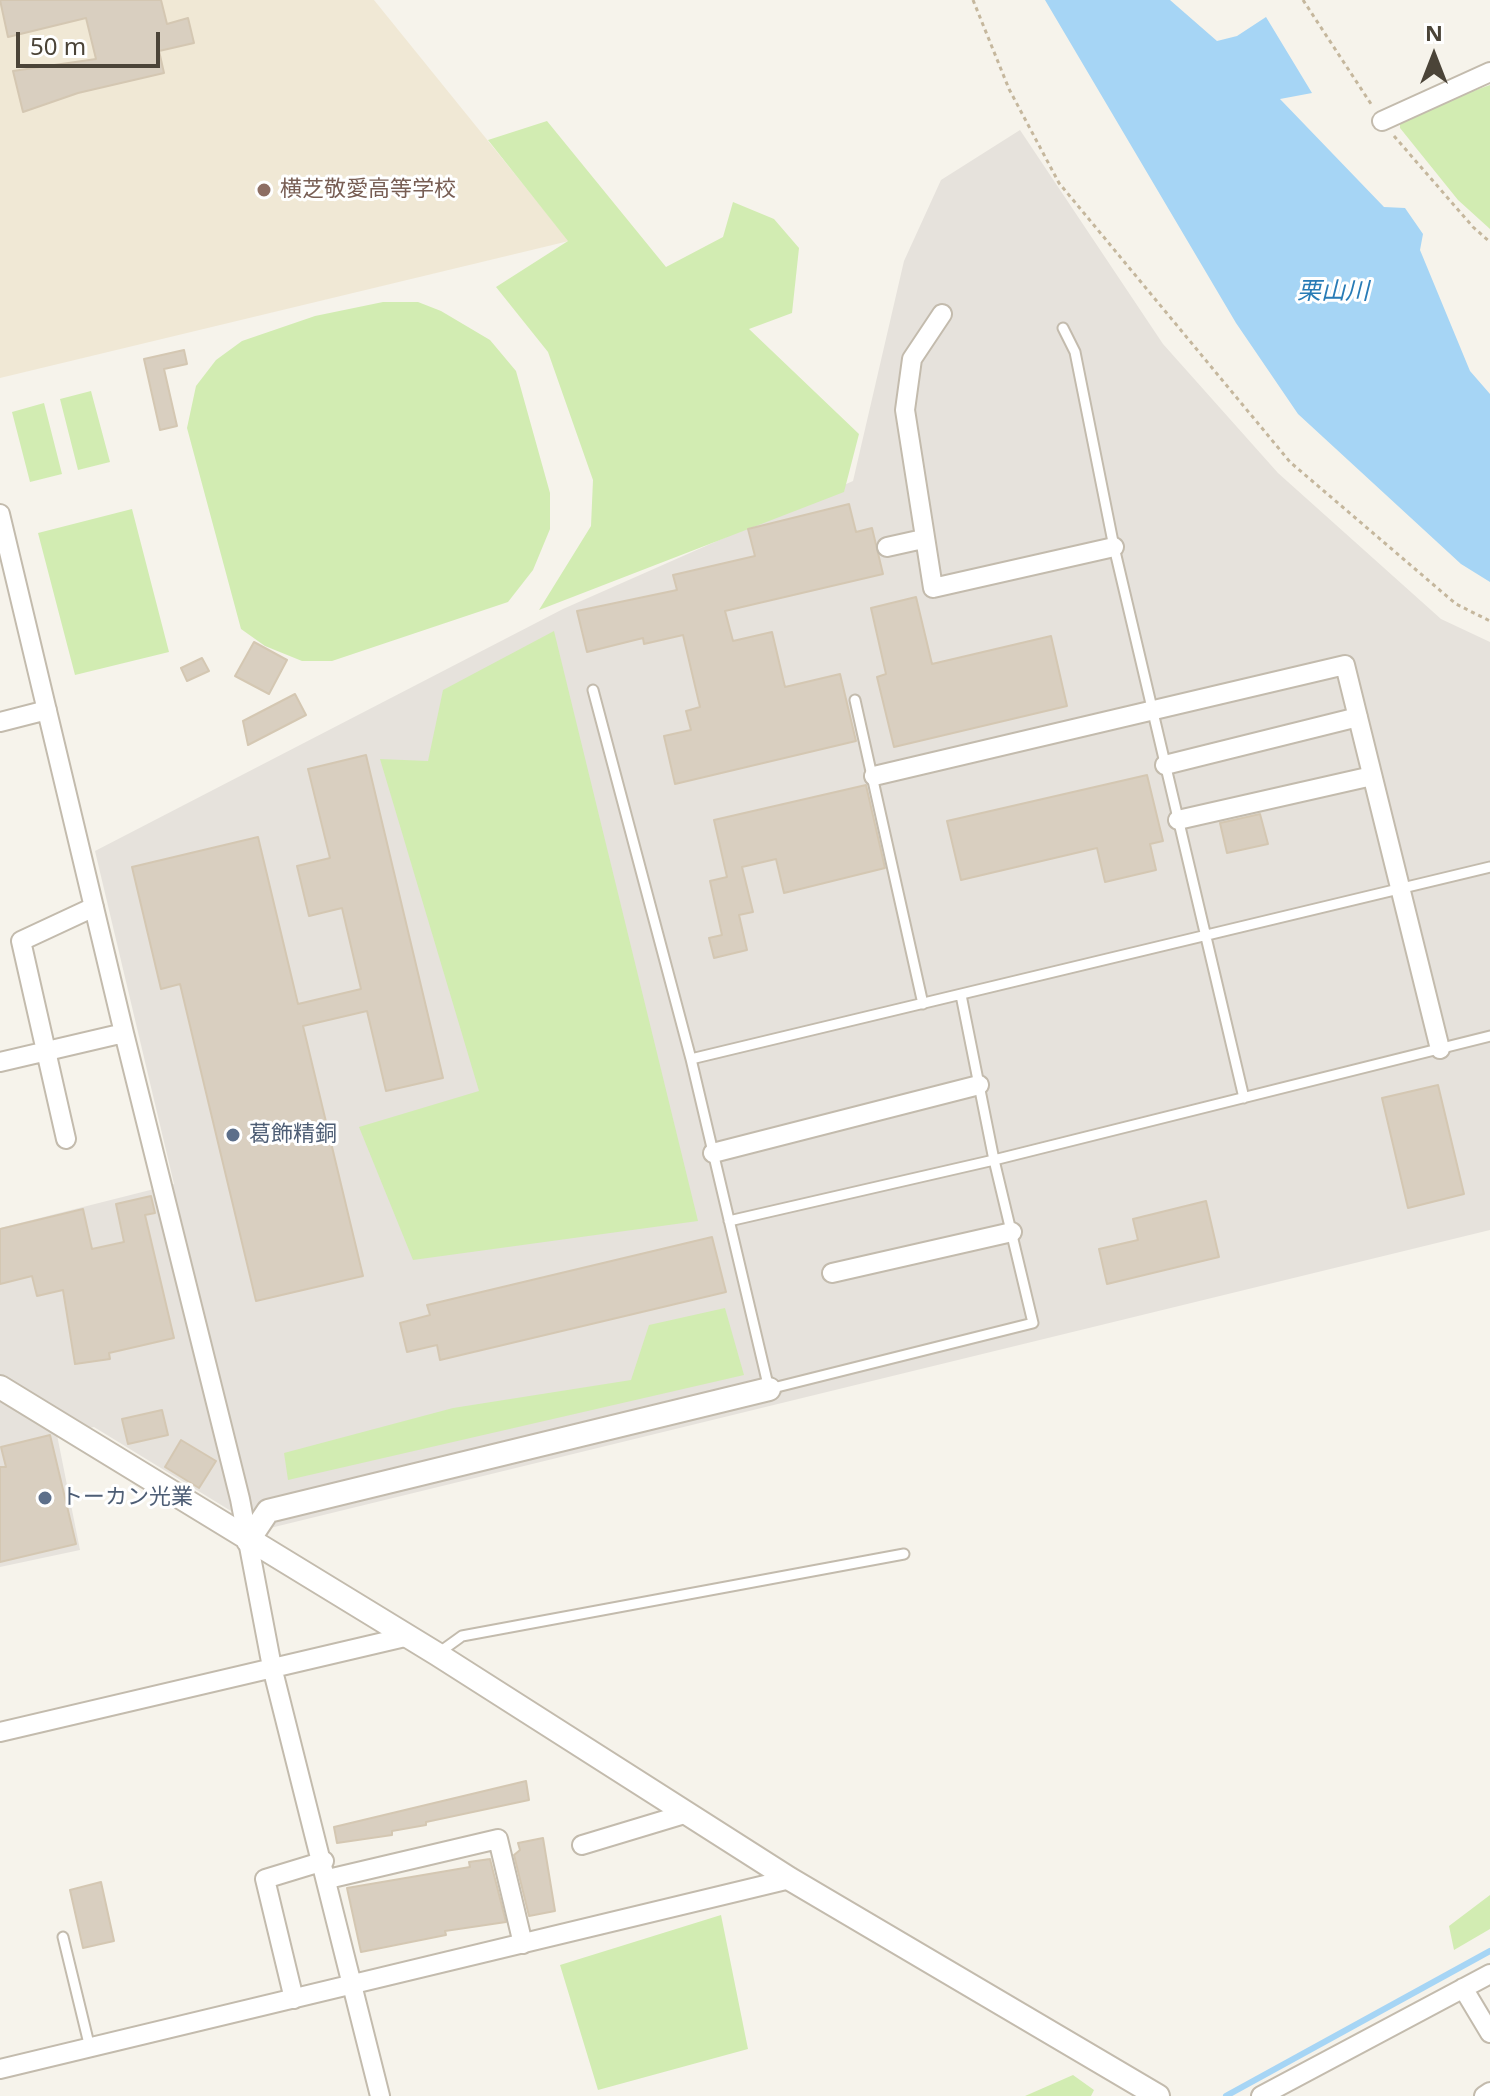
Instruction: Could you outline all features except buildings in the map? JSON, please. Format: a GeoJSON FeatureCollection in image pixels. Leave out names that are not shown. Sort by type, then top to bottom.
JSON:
{"type":"FeatureCollection","features":[{"type":"Feature","properties":{"kind":"street"},"geometry":{"type":"LineString","coordinates":[[1382,121],[1490,72]]}},
{"type":"Feature","properties":{"kind":"street"},"geometry":{"type":"LineString","coordinates":[[942,314],[912,359],[905,410],[933,588],[1114,547]]}},
{"type":"Feature","properties":{"kind":"street"},"geometry":{"type":"LineString","coordinates":[[0,514],[240,1499],[272,1667],[355,1985],[380,2096]]}},
{"type":"Feature","properties":{"kind":"street"},"geometry":{"type":"LineString","coordinates":[[887,547],[923,539]]}},
{"type":"Feature","properties":{"kind":"street"},"geometry":{"type":"LineString","coordinates":[[874,776],[1152,708],[1345,665],[1440,1049]]}},
{"type":"Feature","properties":{"kind":"street"},"geometry":{"type":"LineString","coordinates":[[0,722],[47,710]]}},
{"type":"Feature","properties":{"kind":"street"},"geometry":{"type":"LineString","coordinates":[[1165,765],[1358,717]]}},
{"type":"Feature","properties":{"kind":"street"},"geometry":{"type":"LineString","coordinates":[[1178,820],[1372,776]]}},
{"type":"Feature","properties":{"kind":"street"},"geometry":{"type":"LineString","coordinates":[[66,1139],[21,941],[94,907]]}},
{"type":"Feature","properties":{"kind":"street"},"geometry":{"type":"LineString","coordinates":[[0,1062],[124,1033]]}},
{"type":"Feature","properties":{"kind":"street"},"geometry":{"type":"LineString","coordinates":[[713,1153],[979,1085]]}},
{"type":"Feature","properties":{"kind":"street"},"geometry":{"type":"LineString","coordinates":[[832,1273],[1012,1232]]}},
{"type":"Feature","properties":{"kind":"street"},"geometry":{"type":"LineString","coordinates":[[0,1387],[437,1654],[790,1879],[1158,2096]]}},
{"type":"Feature","properties":{"kind":"street"},"geometry":{"type":"LineString","coordinates":[[248,1541],[268,1511],[769,1389]]}},
{"type":"Feature","properties":{"kind":"street"},"geometry":{"type":"LineString","coordinates":[[0,1732],[405,1637]]}},
{"type":"Feature","properties":{"kind":"street"},"geometry":{"type":"LineString","coordinates":[[582,1845],[688,1813]]}},
{"type":"Feature","properties":{"kind":"street"},"geometry":{"type":"LineString","coordinates":[[294,1999],[265,1879],[498,1839],[523,1944]]}},
{"type":"Feature","properties":{"kind":"street"},"geometry":{"type":"LineString","coordinates":[[0,2069],[790,1879]]}},
{"type":"Feature","properties":{"kind":"street"},"geometry":{"type":"LineString","coordinates":[[1261,2096],[1490,1974]]}},
{"type":"Feature","properties":{"kind":"street"},"geometry":{"type":"LineString","coordinates":[[1463,1988],[1490,2033]]}},
{"type":"Feature","properties":{"kind":"street"},"geometry":{"type":"LineString","coordinates":[[1484,2096],[1490,2092]]}},
{"type":"Feature","properties":{"kind":"lane"},"geometry":{"type":"LineString","coordinates":[[1063,328],[1075,352],[1114,547],[1244,1098]]}},
{"type":"Feature","properties":{"kind":"lane"},"geometry":{"type":"LineString","coordinates":[[593,690],[691,1059],[769,1389],[1033,1323],[994,1160],[961,995]]}},
{"type":"Feature","properties":{"kind":"lane"},"geometry":{"type":"LineString","coordinates":[[855,700],[923,1004]]}},
{"type":"Feature","properties":{"kind":"lane"},"geometry":{"type":"LineString","coordinates":[[691,1059],[1490,867]]}},
{"type":"Feature","properties":{"kind":"lane"},"geometry":{"type":"LineString","coordinates":[[729,1221],[994,1160],[1490,1036]]}},
{"type":"Feature","properties":{"kind":"lane"},"geometry":{"type":"LineString","coordinates":[[437,1654],[462,1636],[904,1554]]}},
{"type":"Feature","properties":{"kind":"lane"},"geometry":{"type":"LineString","coordinates":[[63,1937],[90,2048]]}},
{"type":"Feature","properties":{"kind":"path"},"geometry":{"type":"LineString","coordinates":[[973,0],[1009,89],[1059,183],[1280,450],[1456,604],[1490,621]]}},
{"type":"Feature","properties":{"kind":"shaded area","name":"横芝敬愛高等学校"},"geometry":{"type":"Polygon","coordinates":[[[0,0],[374,0],[569,241],[0,378],[0,0]]]}},
{"type":"Feature","properties":{"kind":"shaded area"},"geometry":{"type":"Polygon","coordinates":[[[1020,130],[1163,344],[1278,473],[1441,619],[1490,642],[1490,1230],[262,1530],[94,1427],[57,1435],[80,1550],[0,1567],[0,1228],[174,1184],[95,851],[563,609],[853,481],[904,261],[941,180],[1020,130]]]}},
{"type":"Feature","properties":{"kind":"green space"},"geometry":{"type":"Polygon","coordinates":[[[1490,85],[1490,229],[1458,200],[1400,128],[1400,117],[1490,85]]]}},
{"type":"Feature","properties":{"kind":"green space"},"geometry":{"type":"Polygon","coordinates":[[[547,121],[666,267],[723,237],[733,202],[774,219],[799,248],[792,313],[749,329],[859,434],[844,492],[539,610],[591,526],[593,480],[548,352],[496,287],[568,241],[488,140],[547,121]]]}},
{"type":"Feature","properties":{"kind":"green space"},"geometry":{"type":"Polygon","coordinates":[[[383,302],[418,302],[441,311],[490,340],[516,371],[550,493],[550,529],[533,570],[508,602],[332,661],[302,661],[265,646],[241,629],[187,428],[196,386],[216,360],[242,341],[315,316],[383,302]]]}},
{"type":"Feature","properties":{"kind":"green space"},"geometry":{"type":"Polygon","coordinates":[[[91,391],[110,462],[78,470],[60,399],[91,391]]]}},
{"type":"Feature","properties":{"kind":"green space"},"geometry":{"type":"Polygon","coordinates":[[[44,403],[62,474],[30,482],[12,412],[44,403]]]}},
{"type":"Feature","properties":{"kind":"green space"},"geometry":{"type":"Polygon","coordinates":[[[132,509],[169,652],[75,675],[38,533],[132,509]]]}},
{"type":"Feature","properties":{"kind":"green space"},"geometry":{"type":"Polygon","coordinates":[[[554,631],[698,1221],[413,1260],[359,1127],[479,1091],[380,759],[428,761],[443,690],[554,631]]]}},
{"type":"Feature","properties":{"kind":"green space"},"geometry":{"type":"Polygon","coordinates":[[[725,1308],[744,1375],[288,1480],[284,1453],[453,1408],[631,1380],[649,1325],[725,1308]]]}},
{"type":"Feature","properties":{"kind":"green space"},"geometry":{"type":"Polygon","coordinates":[[[1490,1895],[1490,1929],[1454,1950],[1449,1926],[1490,1895]]]}},
{"type":"Feature","properties":{"kind":"green space"},"geometry":{"type":"Polygon","coordinates":[[[721,1915],[748,2049],[598,2090],[560,1965],[721,1915]]]}},
{"type":"Feature","properties":{"kind":"green space"},"geometry":{"type":"Polygon","coordinates":[[[1073,2075],[1094,2090],[1091,2096],[1025,2096],[1073,2075]]]}},
{"type":"Feature","properties":{"kind":"water","name":"栗山川"},"geometry":{"type":"Polygon","coordinates":[[[1045,0],[1170,0],[1217,41],[1237,36],[1266,17],[1312,93],[1280,99],[1384,207],[1405,208],[1423,234],[1420,250],[1470,371],[1490,394],[1490,582],[1461,564],[1298,414],[1236,323],[1045,0]]]}},
{"type":"Feature","properties":{"kind":"waterway"},"geometry":{"type":"LineString","coordinates":[[1226,2096],[1490,1951]]}},
{"type":"Feature","properties":{"kind":"place","name":"横芝敬愛高等学校"},"geometry":{"type":"Point","coordinates":[264,190]}},
{"type":"Feature","properties":{"kind":"place","name":"葛飾精銅"},"geometry":{"type":"Point","coordinates":[233,1135]}},
{"type":"Feature","properties":{"kind":"place","name":"トーカン光業"},"geometry":{"type":"Point","coordinates":[45,1498]}}]}
